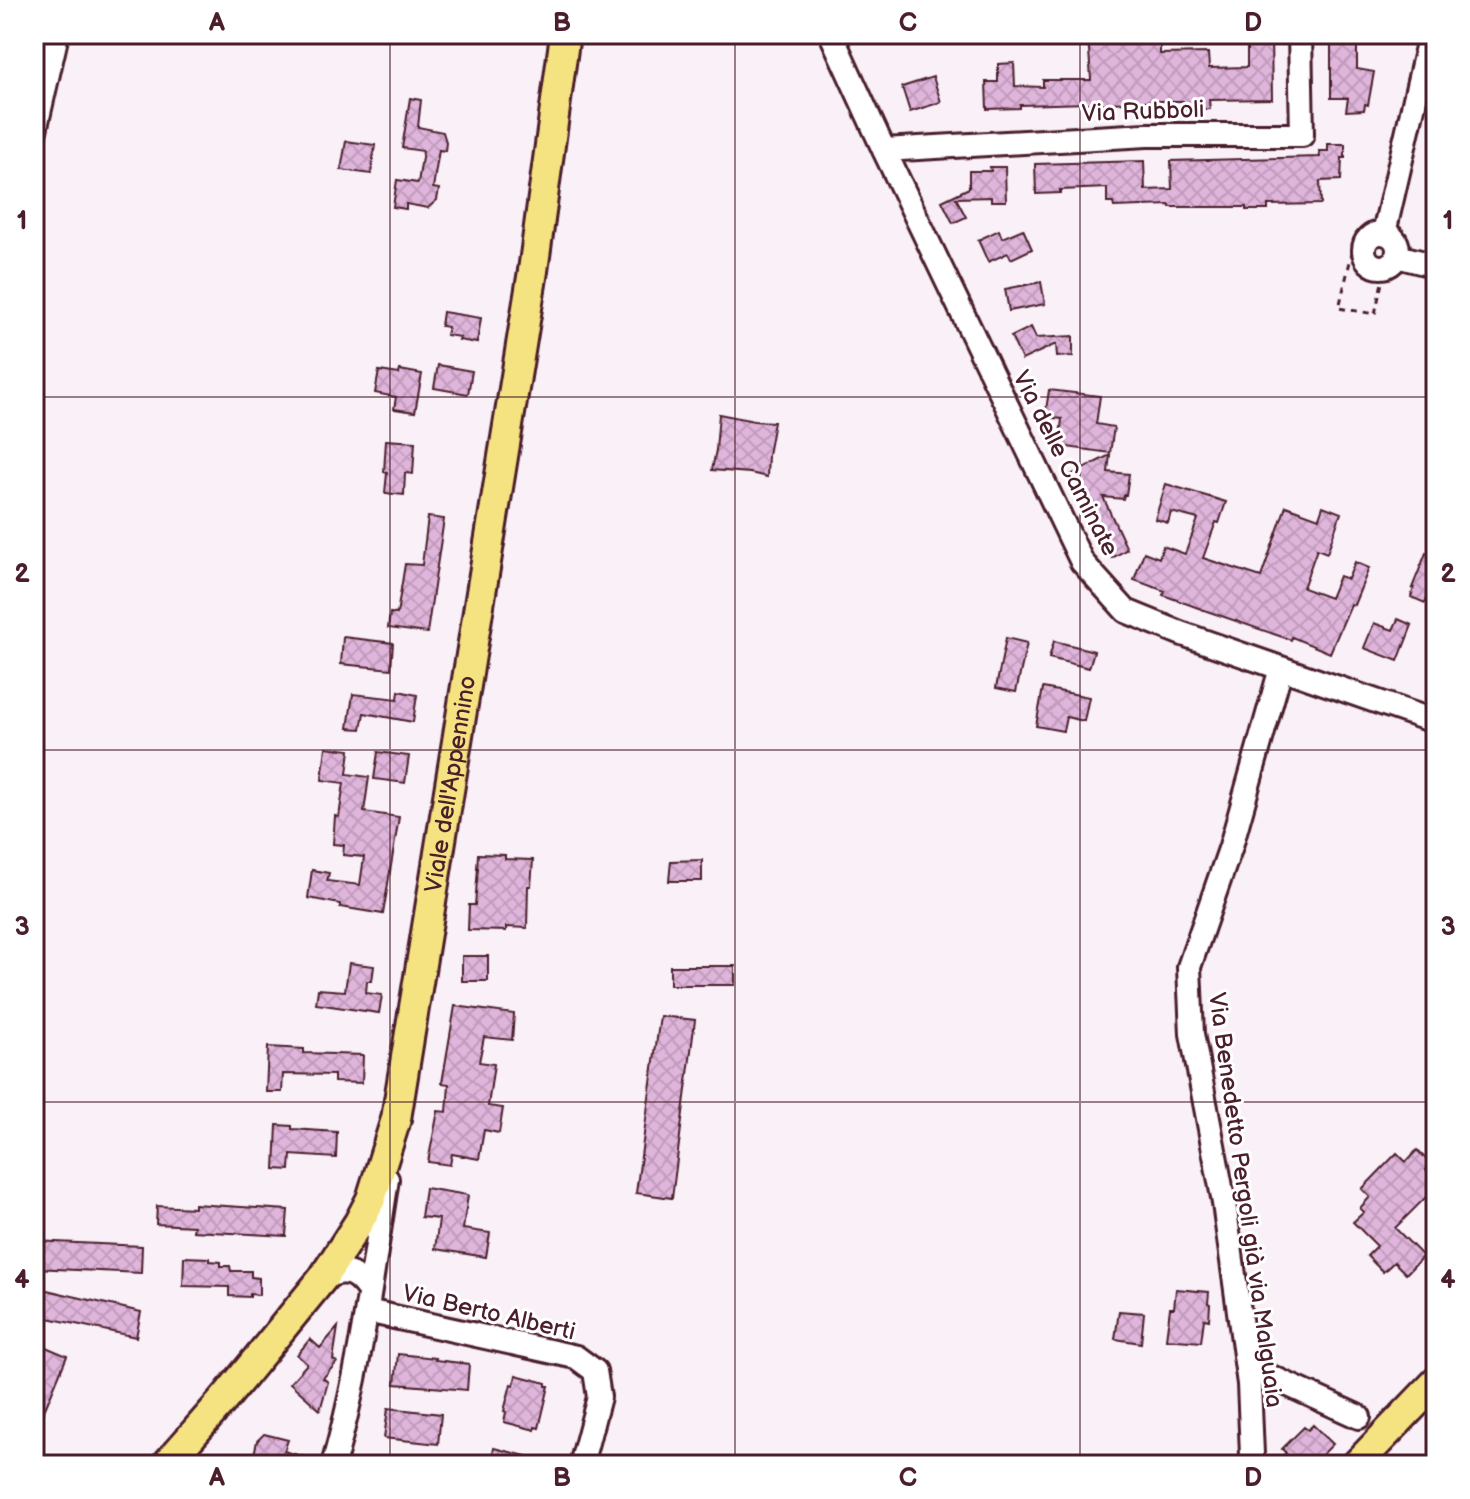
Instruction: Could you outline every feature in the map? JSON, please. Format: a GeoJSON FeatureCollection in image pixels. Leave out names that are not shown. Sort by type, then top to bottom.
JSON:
{"type":"FeatureCollection","features":[{"type":"Feature","properties":{"kind":"main road","name":"Viale dell'Appennino"},"geometry":{"type":"LineString","coordinates":[[166,1465],[323,1278],[368,1231],[371,1199],[396,1119],[533,271],[565,34]]}},
{"type":"Feature","properties":{"kind":"main road"},"geometry":{"type":"LineString","coordinates":[[1356,1465],[1436,1382]]}},
{"type":"Feature","properties":{"kind":"street"},"geometry":{"type":"LineString","coordinates":[[34,135],[57,34]]}},
{"type":"Feature","properties":{"kind":"street","name":"Via delle Caminate"},"geometry":{"type":"LineString","coordinates":[[831,34],[1082,562],[1126,611],[1180,633],[1436,722]]}},
{"type":"Feature","properties":{"kind":"street","name":"Via Rubboli"},"geometry":{"type":"LineString","coordinates":[[884,150],[1147,135],[1302,135],[1300,34]]}},
{"type":"Feature","properties":{"kind":"street"},"geometry":{"type":"LineString","coordinates":[[1384,233],[1430,34]]}},
{"type":"Feature","properties":{"kind":"street"},"geometry":{"type":"LineString","coordinates":[[1392,261],[1397,242],[1384,233],[1371,235],[1363,250],[1367,261],[1378,267],[1392,261],[1436,266]]}},
{"type":"Feature","properties":{"kind":"street","name":"Via Benedetto Pergoli già via Malguaia"},"geometry":{"type":"LineString","coordinates":[[1250,1465],[1247,1366],[1224,1203],[1192,1034],[1189,967],[1231,846],[1281,668]]}},
{"type":"Feature","properties":{"kind":"street"},"geometry":{"type":"LineString","coordinates":[[333,1465],[367,1300],[366,1267],[358,1241],[368,1231]]}},
{"type":"Feature","properties":{"kind":"street","name":"Via Berto Alberti"},"geometry":{"type":"LineString","coordinates":[[323,1278],[336,1272],[349,1274],[360,1279],[367,1300],[576,1357],[595,1371],[599,1397],[581,1465]]}},
{"type":"Feature","properties":{"kind":"street"},"geometry":{"type":"LineString","coordinates":[[1247,1366],[1359,1417]]}},
{"type":"Feature","properties":{"kind":"path"},"geometry":{"type":"LineString","coordinates":[[1364,245],[1352,253],[1339,308],[1375,314],[1392,261]]}},
{"type":"Feature","properties":{"kind":"building"},"geometry":{"type":"Polygon","coordinates":[[[1113,34],[1113,39],[1155,38],[1155,44],[1160,44],[1160,54],[1208,53],[1209,68],[1247,67],[1247,36],[1271,36],[1272,99],[1209,100],[1210,109],[1184,110],[1183,101],[1020,105],[1020,108],[987,109],[986,82],[998,82],[998,64],[1014,63],[1015,86],[1043,87],[1043,80],[1091,80],[1088,35],[1113,34]]]}},
{"type":"Feature","properties":{"kind":"building"},"geometry":{"type":"Polygon","coordinates":[[[1331,34],[1351,34],[1351,39],[1357,39],[1357,69],[1374,72],[1368,105],[1365,104],[1364,110],[1346,111],[1348,98],[1331,98],[1331,34]]]}},
{"type":"Feature","properties":{"kind":"building"},"geometry":{"type":"Polygon","coordinates":[[[933,77],[941,102],[910,112],[902,87],[933,77]]]}},
{"type":"Feature","properties":{"kind":"building"},"geometry":{"type":"Polygon","coordinates":[[[410,98],[421,100],[418,127],[443,132],[446,142],[445,151],[439,150],[433,188],[439,189],[437,200],[428,208],[406,204],[406,209],[393,207],[397,180],[418,183],[423,151],[402,148],[410,98]]]}},
{"type":"Feature","properties":{"kind":"building"},"geometry":{"type":"Polygon","coordinates":[[[346,141],[375,145],[371,174],[341,170],[346,141]]]}},
{"type":"Feature","properties":{"kind":"building"},"geometry":{"type":"Polygon","coordinates":[[[1328,144],[1345,144],[1345,158],[1342,158],[1341,180],[1320,181],[1321,204],[1268,205],[1268,210],[1170,205],[1114,207],[1113,203],[1107,203],[1107,188],[1036,194],[1035,164],[1144,161],[1145,190],[1172,189],[1171,161],[1320,157],[1319,151],[1328,151],[1328,144]]]}},
{"type":"Feature","properties":{"kind":"building"},"geometry":{"type":"Polygon","coordinates":[[[990,167],[1005,167],[1006,201],[991,201],[991,197],[956,198],[966,217],[953,223],[942,201],[969,188],[969,171],[991,171],[990,167]]]}},
{"type":"Feature","properties":{"kind":"building"},"geometry":{"type":"Polygon","coordinates":[[[1023,229],[1032,249],[1011,259],[1008,253],[988,262],[978,240],[999,230],[1002,238],[1023,229]]]}},
{"type":"Feature","properties":{"kind":"building"},"geometry":{"type":"Polygon","coordinates":[[[1041,282],[1045,304],[1009,311],[1005,289],[1041,282]]]}},
{"type":"Feature","properties":{"kind":"building"},"geometry":{"type":"Polygon","coordinates":[[[443,312],[481,318],[477,343],[446,335],[448,327],[441,326],[443,312]]]}},
{"type":"Feature","properties":{"kind":"building"},"geometry":{"type":"Polygon","coordinates":[[[1031,327],[1036,338],[1073,336],[1073,356],[1057,357],[1056,344],[1022,360],[1011,337],[1031,327]]]}},
{"type":"Feature","properties":{"kind":"building"},"geometry":{"type":"Polygon","coordinates":[[[438,365],[472,371],[468,394],[434,388],[438,365]]]}},
{"type":"Feature","properties":{"kind":"building"},"geometry":{"type":"Polygon","coordinates":[[[400,370],[422,374],[415,412],[394,409],[396,397],[375,393],[379,371],[399,374],[400,370]]]}},
{"type":"Feature","properties":{"kind":"building"},"geometry":{"type":"Polygon","coordinates":[[[1049,390],[1100,396],[1096,424],[1114,427],[1110,453],[1059,446],[1062,419],[1045,417],[1049,390]]]}},
{"type":"Feature","properties":{"kind":"building"},"geometry":{"type":"Polygon","coordinates":[[[719,414],[774,422],[767,477],[712,470],[719,414]]]}},
{"type":"Feature","properties":{"kind":"building"},"geometry":{"type":"Polygon","coordinates":[[[386,440],[415,442],[413,474],[405,473],[404,495],[385,493],[386,440]]]}},
{"type":"Feature","properties":{"kind":"building"},"geometry":{"type":"Polygon","coordinates":[[[1110,455],[1108,472],[1129,474],[1123,499],[1103,497],[1127,549],[1112,558],[1102,537],[1098,540],[1067,477],[1110,455]]]}},
{"type":"Feature","properties":{"kind":"building"},"geometry":{"type":"Polygon","coordinates":[[[1166,484],[1226,502],[1203,558],[1261,577],[1286,506],[1319,518],[1323,506],[1341,513],[1327,553],[1317,549],[1303,588],[1330,598],[1339,576],[1348,579],[1355,562],[1369,568],[1330,653],[1292,637],[1291,640],[1163,595],[1165,591],[1134,580],[1144,552],[1159,558],[1163,546],[1185,554],[1198,519],[1171,512],[1168,523],[1155,519],[1166,484]]]}},
{"type":"Feature","properties":{"kind":"building"},"geometry":{"type":"Polygon","coordinates":[[[428,517],[444,519],[427,633],[388,628],[390,613],[397,614],[405,564],[422,565],[428,517]]]}},
{"type":"Feature","properties":{"kind":"building"},"geometry":{"type":"Polygon","coordinates":[[[1426,553],[1436,557],[1436,598],[1428,595],[1425,603],[1411,597],[1426,553]]]}},
{"type":"Feature","properties":{"kind":"building"},"geometry":{"type":"Polygon","coordinates":[[[1398,619],[1412,625],[1398,661],[1364,648],[1374,623],[1393,630],[1398,619]]]}},
{"type":"Feature","properties":{"kind":"building"},"geometry":{"type":"Polygon","coordinates":[[[343,637],[393,643],[391,669],[341,664],[343,637]]]}},
{"type":"Feature","properties":{"kind":"building"},"geometry":{"type":"Polygon","coordinates":[[[1006,638],[1027,643],[1016,692],[996,688],[1006,638]]]}},
{"type":"Feature","properties":{"kind":"building"},"geometry":{"type":"Polygon","coordinates":[[[1054,641],[1094,651],[1089,668],[1049,658],[1054,641]]]}},
{"type":"Feature","properties":{"kind":"building"},"geometry":{"type":"Polygon","coordinates":[[[1043,688],[1089,697],[1084,721],[1066,717],[1063,731],[1036,726],[1043,688]]]}},
{"type":"Feature","properties":{"kind":"building"},"geometry":{"type":"Polygon","coordinates":[[[399,691],[417,695],[413,722],[364,713],[361,729],[348,728],[353,694],[398,699],[399,691]]]}},
{"type":"Feature","properties":{"kind":"building"},"geometry":{"type":"Polygon","coordinates":[[[326,747],[350,750],[347,774],[369,777],[364,812],[399,817],[383,914],[308,898],[312,870],[329,873],[327,881],[360,885],[364,857],[343,855],[344,845],[333,844],[335,816],[339,817],[344,783],[322,780],[326,747]]]}},
{"type":"Feature","properties":{"kind":"building"},"geometry":{"type":"Polygon","coordinates":[[[378,752],[409,756],[405,783],[374,779],[378,752]]]}},
{"type":"Feature","properties":{"kind":"building"},"geometry":{"type":"Polygon","coordinates":[[[478,854],[533,860],[531,886],[528,886],[527,928],[468,930],[469,905],[475,905],[478,854]]]}},
{"type":"Feature","properties":{"kind":"building"},"geometry":{"type":"Polygon","coordinates":[[[702,860],[702,881],[669,881],[671,861],[702,860]]]}},
{"type":"Feature","properties":{"kind":"building"},"geometry":{"type":"Polygon","coordinates":[[[462,956],[488,956],[488,981],[462,981],[462,956]]]}},
{"type":"Feature","properties":{"kind":"building"},"geometry":{"type":"Polygon","coordinates":[[[349,963],[374,966],[372,981],[367,981],[366,993],[382,995],[379,1013],[316,1004],[318,989],[345,991],[349,963]]]}},
{"type":"Feature","properties":{"kind":"building"},"geometry":{"type":"Polygon","coordinates":[[[670,966],[735,966],[735,985],[670,985],[670,966]]]}},
{"type":"Feature","properties":{"kind":"building"},"geometry":{"type":"Polygon","coordinates":[[[455,1006],[514,1014],[512,1040],[484,1037],[479,1062],[494,1064],[488,1106],[503,1108],[499,1133],[484,1130],[479,1159],[452,1154],[450,1165],[428,1162],[438,1111],[447,1112],[449,1084],[442,1083],[455,1006]]]}},
{"type":"Feature","properties":{"kind":"building"},"geometry":{"type":"Polygon","coordinates":[[[660,1016],[695,1020],[672,1198],[636,1193],[660,1016]]]}},
{"type":"Feature","properties":{"kind":"building"},"geometry":{"type":"Polygon","coordinates":[[[268,1047],[304,1049],[304,1053],[363,1055],[362,1083],[334,1082],[334,1075],[283,1074],[282,1092],[266,1092],[268,1047]]]}},
{"type":"Feature","properties":{"kind":"building"},"geometry":{"type":"Polygon","coordinates":[[[277,1125],[337,1132],[336,1158],[291,1155],[290,1170],[275,1169],[277,1125]]]}},
{"type":"Feature","properties":{"kind":"building"},"geometry":{"type":"Polygon","coordinates":[[[1417,1150],[1431,1164],[1426,1170],[1436,1180],[1436,1204],[1427,1196],[1395,1228],[1423,1256],[1406,1274],[1394,1262],[1383,1272],[1367,1256],[1377,1246],[1353,1222],[1364,1212],[1360,1208],[1370,1197],[1362,1189],[1397,1153],[1406,1162],[1417,1150]]]}},
{"type":"Feature","properties":{"kind":"building"},"geometry":{"type":"Polygon","coordinates":[[[425,1188],[468,1195],[463,1229],[490,1233],[486,1257],[435,1249],[439,1219],[421,1217],[425,1188]]]}},
{"type":"Feature","properties":{"kind":"building"},"geometry":{"type":"Polygon","coordinates":[[[194,1204],[288,1210],[286,1236],[193,1231],[194,1226],[156,1224],[157,1206],[194,1208],[194,1204]]]}},
{"type":"Feature","properties":{"kind":"building"},"geometry":{"type":"Polygon","coordinates":[[[34,1241],[142,1246],[141,1273],[34,1268],[34,1241]]]}},
{"type":"Feature","properties":{"kind":"building"},"geometry":{"type":"Polygon","coordinates":[[[184,1257],[210,1258],[210,1261],[221,1262],[221,1266],[230,1266],[231,1271],[251,1271],[251,1277],[259,1278],[259,1295],[229,1296],[229,1287],[183,1286],[184,1257]]]}},
{"type":"Feature","properties":{"kind":"building"},"geometry":{"type":"Polygon","coordinates":[[[34,1287],[141,1312],[136,1337],[34,1315],[34,1287]]]}},
{"type":"Feature","properties":{"kind":"building"},"geometry":{"type":"Polygon","coordinates":[[[1176,1289],[1209,1292],[1209,1320],[1204,1319],[1201,1342],[1166,1339],[1176,1289]]]}},
{"type":"Feature","properties":{"kind":"building"},"geometry":{"type":"Polygon","coordinates":[[[1119,1311],[1144,1313],[1141,1343],[1115,1339],[1119,1311]]]}},
{"type":"Feature","properties":{"kind":"building"},"geometry":{"type":"Polygon","coordinates":[[[338,1327],[333,1360],[337,1362],[323,1378],[328,1382],[320,1410],[290,1383],[307,1364],[297,1355],[310,1339],[320,1348],[338,1327]]]}},
{"type":"Feature","properties":{"kind":"building"},"geometry":{"type":"Polygon","coordinates":[[[34,1342],[67,1356],[34,1435],[34,1342]]]}},
{"type":"Feature","properties":{"kind":"building"},"geometry":{"type":"Polygon","coordinates":[[[398,1354],[469,1364],[467,1390],[395,1384],[398,1354]]]}},
{"type":"Feature","properties":{"kind":"building"},"geometry":{"type":"Polygon","coordinates":[[[516,1375],[549,1386],[539,1428],[535,1427],[535,1430],[504,1422],[504,1411],[516,1375]]]}},
{"type":"Feature","properties":{"kind":"building"},"geometry":{"type":"Polygon","coordinates":[[[388,1408],[441,1414],[438,1444],[384,1438],[388,1408]]]}},
{"type":"Feature","properties":{"kind":"building"},"geometry":{"type":"Polygon","coordinates":[[[1313,1425],[1333,1444],[1312,1465],[1287,1465],[1280,1458],[1286,1453],[1282,1449],[1304,1427],[1308,1430],[1313,1425]]]}},
{"type":"Feature","properties":{"kind":"building"},"geometry":{"type":"Polygon","coordinates":[[[264,1434],[288,1440],[284,1451],[319,1461],[319,1465],[273,1465],[253,1459],[257,1441],[264,1434]]]}},
{"type":"Feature","properties":{"kind":"building"},"geometry":{"type":"Polygon","coordinates":[[[494,1448],[542,1460],[541,1465],[490,1465],[494,1448]]]}}]}
